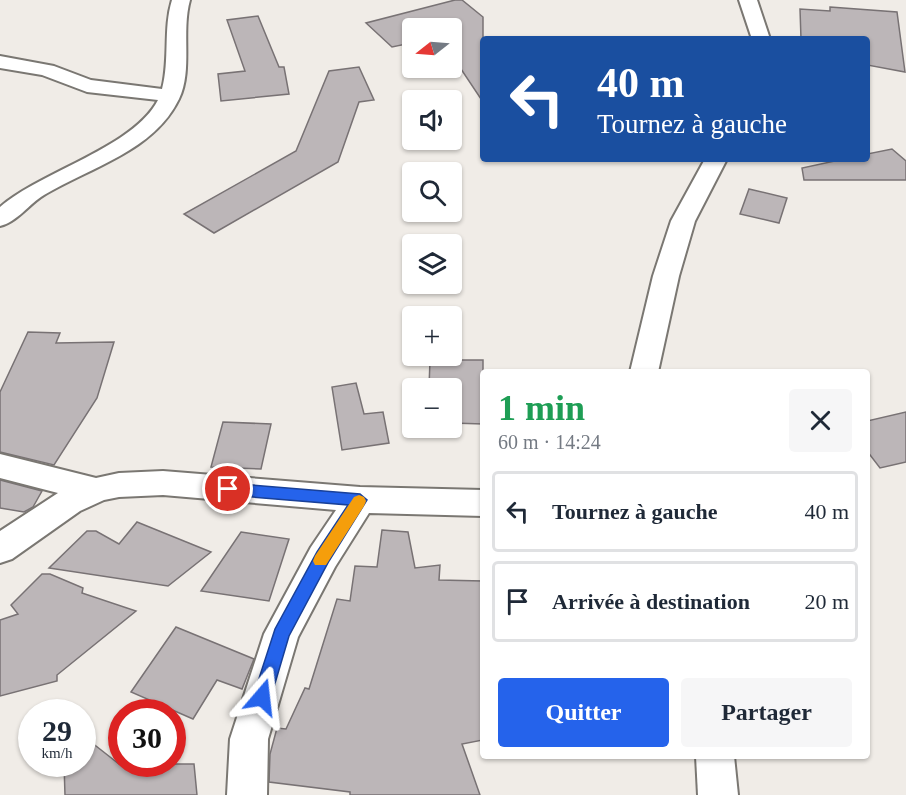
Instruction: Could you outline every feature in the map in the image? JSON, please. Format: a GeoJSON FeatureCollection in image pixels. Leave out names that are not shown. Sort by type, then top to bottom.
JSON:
{"type":"FeatureCollection","features":[{"type":"Feature","properties":{"kind":"street"},"geometry":{"type":"LineString","coordinates":[[0,219],[38,188],[124,143],[162,112],[171,96],[177,69],[176,15],[182,0]]}},
{"type":"Feature","properties":{"kind":"street"},"geometry":{"type":"LineString","coordinates":[[748,0],[759,36]]}},
{"type":"Feature","properties":{"kind":"street"},"geometry":{"type":"LineString","coordinates":[[0,62],[47,70],[87,86],[171,96]]}},
{"type":"Feature","properties":{"kind":"street"},"geometry":{"type":"LineString","coordinates":[[645,369],[666,276],[683,221],[714,162]]}},
{"type":"Feature","properties":{"kind":"street"},"geometry":{"type":"LineString","coordinates":[[0,466],[95,490]]}},
{"type":"Feature","properties":{"kind":"street"},"geometry":{"type":"LineString","coordinates":[[0,549],[58,508],[95,490],[132,484],[163,483],[360,500],[480,503]]}},
{"type":"Feature","properties":{"kind":"street"},"geometry":{"type":"LineString","coordinates":[[247,795],[249,739],[281,634],[323,557],[360,500]]}},
{"type":"Feature","properties":{"kind":"street"},"geometry":{"type":"LineString","coordinates":[[715,759],[718,795]]}},
{"type":"Feature","properties":{"kind":"building"},"geometry":{"type":"Polygon","coordinates":[[[462,0],[483,17],[483,36],[480,36],[480,98],[462,70],[462,18],[402,18],[402,45],[392,47],[366,23],[462,0]]]}},
{"type":"Feature","properties":{"kind":"building"},"geometry":{"type":"Polygon","coordinates":[[[830,7],[897,12],[905,72],[870,66],[870,36],[801,36],[800,9],[830,11],[830,7]]]}},
{"type":"Feature","properties":{"kind":"building"},"geometry":{"type":"Polygon","coordinates":[[[258,16],[279,67],[284,67],[289,94],[221,101],[218,74],[245,71],[227,20],[258,16]]]}},
{"type":"Feature","properties":{"kind":"building"},"geometry":{"type":"Polygon","coordinates":[[[359,67],[374,100],[359,102],[338,162],[214,233],[184,214],[296,151],[329,71],[359,67]]]}},
{"type":"Feature","properties":{"kind":"building"},"geometry":{"type":"Polygon","coordinates":[[[892,149],[906,161],[906,180],[804,180],[802,168],[830,162],[870,162],[870,153],[892,149]]]}},
{"type":"Feature","properties":{"kind":"building"},"geometry":{"type":"Polygon","coordinates":[[[749,189],[787,198],[779,223],[740,214],[749,189]]]}},
{"type":"Feature","properties":{"kind":"building"},"geometry":{"type":"Polygon","coordinates":[[[28,332],[60,333],[56,343],[114,342],[97,398],[54,465],[0,452],[0,392],[28,332]]]}},
{"type":"Feature","properties":{"kind":"building"},"geometry":{"type":"Polygon","coordinates":[[[462,360],[483,360],[483,369],[480,369],[480,424],[462,423],[462,378],[429,378],[430,366],[462,366],[462,360]]]}},
{"type":"Feature","properties":{"kind":"building"},"geometry":{"type":"Polygon","coordinates":[[[356,383],[364,414],[383,412],[389,443],[342,450],[332,387],[356,383]]]}},
{"type":"Feature","properties":{"kind":"building"},"geometry":{"type":"Polygon","coordinates":[[[906,412],[906,462],[880,468],[870,455],[870,420],[906,412]]]}},
{"type":"Feature","properties":{"kind":"building"},"geometry":{"type":"Polygon","coordinates":[[[223,422],[271,424],[261,469],[211,467],[223,422]]]}},
{"type":"Feature","properties":{"kind":"building"},"geometry":{"type":"Polygon","coordinates":[[[0,480],[42,491],[33,507],[24,512],[0,508],[0,480]]]}},
{"type":"Feature","properties":{"kind":"building"},"geometry":{"type":"Polygon","coordinates":[[[137,522],[211,552],[168,586],[49,568],[87,531],[96,531],[119,544],[137,522]]]}},
{"type":"Feature","properties":{"kind":"building"},"geometry":{"type":"Polygon","coordinates":[[[382,530],[408,532],[415,568],[440,565],[439,580],[480,581],[480,741],[462,744],[480,795],[350,795],[350,792],[269,782],[270,754],[277,728],[286,729],[305,688],[309,689],[337,599],[350,601],[355,566],[377,567],[382,530]]]}},
{"type":"Feature","properties":{"kind":"building"},"geometry":{"type":"Polygon","coordinates":[[[241,532],[289,539],[269,601],[201,591],[241,532]]]}},
{"type":"Feature","properties":{"kind":"building"},"geometry":{"type":"Polygon","coordinates":[[[42,574],[50,574],[83,588],[82,593],[136,611],[57,675],[57,681],[0,696],[0,620],[18,614],[11,605],[42,574]]]}},
{"type":"Feature","properties":{"kind":"building"},"geometry":{"type":"Polygon","coordinates":[[[176,627],[254,659],[242,689],[217,680],[193,719],[186,716],[186,699],[147,699],[131,692],[176,627]]]}},
{"type":"Feature","properties":{"kind":"building"},"geometry":{"type":"Polygon","coordinates":[[[96,746],[108,755],[108,777],[186,777],[186,764],[194,764],[197,795],[65,795],[64,777],[96,777],[96,746]]]}},
{"type":"Feature","properties":{"kind":"slow traffic"},"geometry":{"type":"LineString","coordinates":[[321,561],[359,501]]}},
{"type":"Feature","properties":{"kind":"route"},"geometry":{"type":"LineString","coordinates":[[228,489],[360,500],[323,557],[281,634],[262,697]]}}]}
